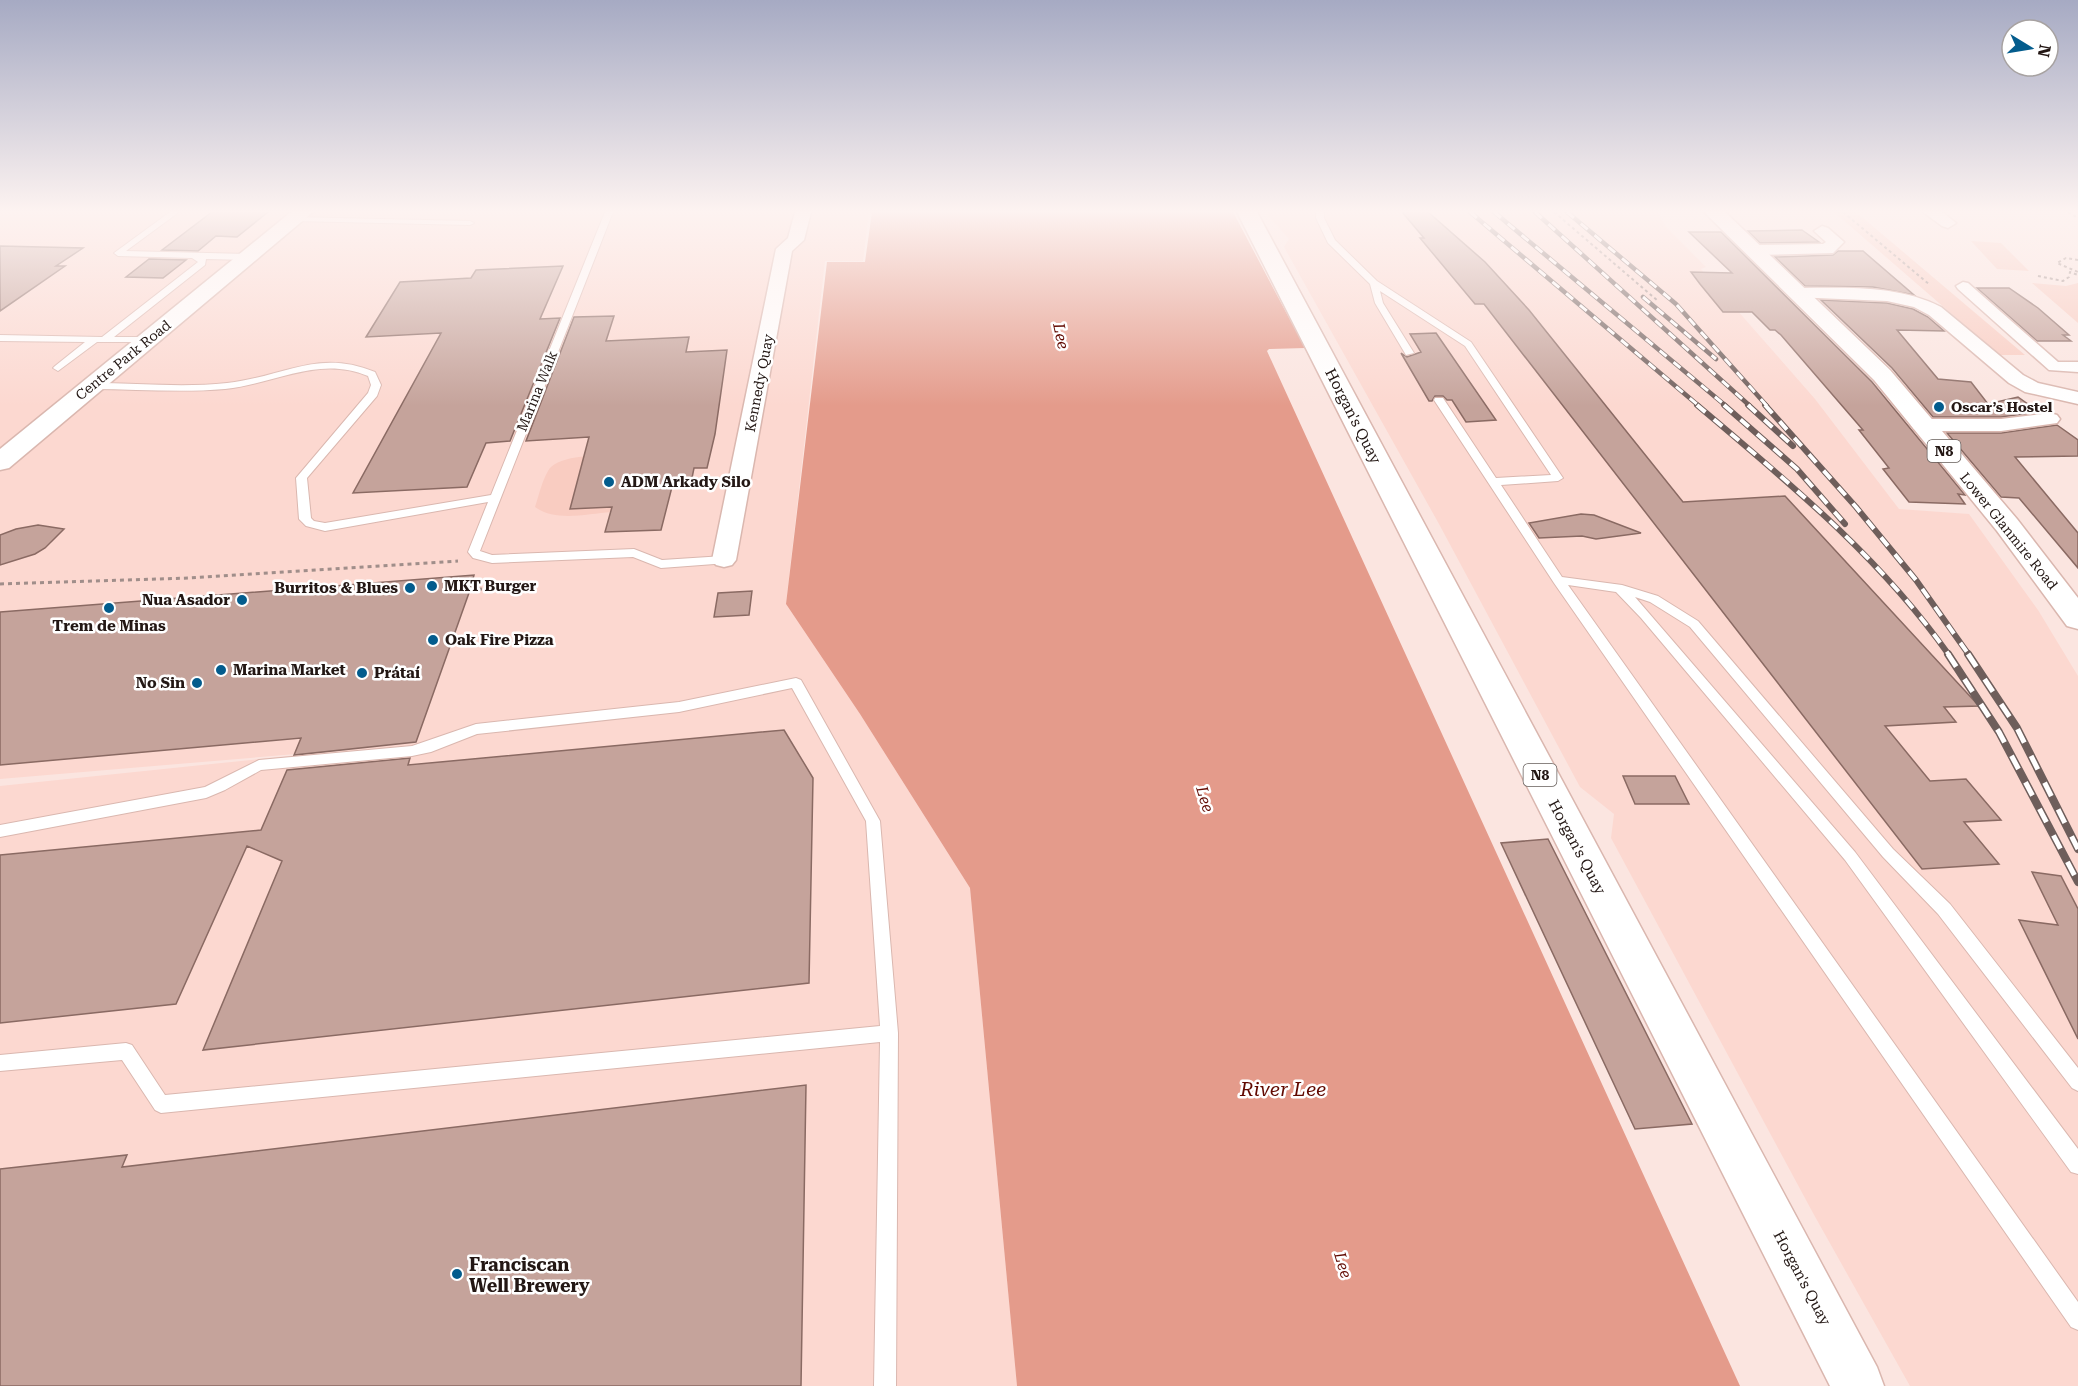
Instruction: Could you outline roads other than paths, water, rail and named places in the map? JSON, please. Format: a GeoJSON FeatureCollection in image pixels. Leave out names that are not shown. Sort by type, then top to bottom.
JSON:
{"type":"FeatureCollection","features":[{"type":"Feature","properties":{"kind":"main road","name":"Centre Park Road"},"geometry":{"type":"LineString","coordinates":[[0,462],[224,277]]}},
{"type":"Feature","properties":{"kind":"main road","name":"Horgan's Quay"},"geometry":{"type":"LineString","coordinates":[[1281,277],[1858,1386]]}},
{"type":"Feature","properties":{"kind":"main road","name":"Lower Glanmire Road"},"geometry":{"type":"LineString","coordinates":[[1783,277],[1882,375],[1921,425],[2007,525],[2078,619]]}},
{"type":"Feature","properties":{"kind":"street","name":"Kennedy Quay"},"geometry":{"type":"LineString","coordinates":[[724,560],[779,277]]}},
{"type":"Feature","properties":{"kind":"street"},"geometry":{"type":"LineString","coordinates":[[1963,285],[2054,367],[2078,367]]}},
{"type":"Feature","properties":{"kind":"street"},"geometry":{"type":"LineString","coordinates":[[1800,293],[1866,295],[1909,300],[1928,306],[1960,327],[2016,380],[2032,388],[2078,398]]}},
{"type":"Feature","properties":{"kind":"street"},"geometry":{"type":"LineString","coordinates":[[1921,425],[2001,425],[2050,419]]}},
{"type":"Feature","properties":{"kind":"lane"},"geometry":{"type":"LineString","coordinates":[[58,368],[184,277]]}},
{"type":"Feature","properties":{"kind":"lane","name":"Marina Walk"},"geometry":{"type":"LineString","coordinates":[[583,277],[474,552],[492,559],[634,553],[661,564],[724,560]]}},
{"type":"Feature","properties":{"kind":"lane"},"geometry":{"type":"LineString","coordinates":[[1367,277],[1374,284],[1468,344],[1558,478],[1492,482]]}},
{"type":"Feature","properties":{"kind":"lane"},"geometry":{"type":"LineString","coordinates":[[1374,284],[1379,303],[1409,353]]}},
{"type":"Feature","properties":{"kind":"lane"},"geometry":{"type":"LineString","coordinates":[[0,338],[148,340]]}},
{"type":"Feature","properties":{"kind":"lane"},"geometry":{"type":"LineString","coordinates":[[92,386],[230,386],[318,366],[353,365],[372,374],[376,385],[373,394],[301,478],[305,519],[310,524],[325,527],[494,498]]}},
{"type":"Feature","properties":{"kind":"lane"},"geometry":{"type":"LineString","coordinates":[[1439,400],[1558,580],[2078,1320]]}},
{"type":"Feature","properties":{"kind":"lane"},"geometry":{"type":"LineString","coordinates":[[1558,580],[1620,589],[1654,599],[1694,624],[1888,853],[1944,909],[2078,1082]]}},
{"type":"Feature","properties":{"kind":"lane"},"geometry":{"type":"LineString","coordinates":[[1620,589],[1850,856],[2078,1166]]}},
{"type":"Feature","properties":{"kind":"lane"},"geometry":{"type":"LineString","coordinates":[[0,831],[206,792],[219,788],[236,776],[259,765],[412,751],[476,729],[679,707],[796,683],[873,821],[890,1033],[885,1386]]}},
{"type":"Feature","properties":{"kind":"lane"},"geometry":{"type":"LineString","coordinates":[[0,1063],[126,1051],[161,1104],[890,1033]]}},
{"type":"Feature","properties":{"kind":"water","name":"River Lee"},"geometry":{"type":"Polygon","coordinates":[[[825,277],[1267,277],[1305,348],[1269,349],[1267,351],[1740,1386],[1017,1386],[970,888],[860,714],[786,604],[825,277]]]}},
{"type":"Feature","properties":{"kind":"railway"},"geometry":{"type":"LineString","coordinates":[[1546,277],[1699,406]]}},
{"type":"Feature","properties":{"kind":"railway"},"geometry":{"type":"LineString","coordinates":[[1571,277],[1726,406]]}},
{"type":"Feature","properties":{"kind":"railway"},"geometry":{"type":"LineString","coordinates":[[1607,277],[1750,406]]}},
{"type":"Feature","properties":{"kind":"railway"},"geometry":{"type":"LineString","coordinates":[[1644,277],[1676,304],[1767,406]]}},
{"type":"Feature","properties":{"kind":"railway"},"geometry":{"type":"LineString","coordinates":[[1643,297],[1716,359]]}},
{"type":"Feature","properties":{"kind":"railway"},"geometry":{"type":"LineString","coordinates":[[1697,405],[1799,492],[1863,553],[1922,619],[1949,655]]}},
{"type":"Feature","properties":{"kind":"railway"},"geometry":{"type":"LineString","coordinates":[[1724,405],[1797,469],[1845,524]]}},
{"type":"Feature","properties":{"kind":"railway"},"geometry":{"type":"LineString","coordinates":[[1748,405],[1793,446]]}},
{"type":"Feature","properties":{"kind":"railway"},"geometry":{"type":"LineString","coordinates":[[1765,405],[1856,507],[1916,580],[1969,655]]}},
{"type":"Feature","properties":{"kind":"railway"},"geometry":{"type":"LineString","coordinates":[[1948,654],[1999,732],[2078,882]]}},
{"type":"Feature","properties":{"kind":"railway"},"geometry":{"type":"LineString","coordinates":[[1968,654],[2017,728],[2078,849]]}},
{"type":"Feature","properties":{"kind":"place","name":"Oscar’s Hostel"},"geometry":{"type":"Point","coordinates":[1939,407]}},
{"type":"Feature","properties":{"kind":"place","name":"ADM Arkady Silo"},"geometry":{"type":"Point","coordinates":[609,482]}},
{"type":"Feature","properties":{"kind":"place","name":"MKT Burger"},"geometry":{"type":"Point","coordinates":[432,586]}},
{"type":"Feature","properties":{"kind":"place","name":"Burritos & Blues"},"geometry":{"type":"Point","coordinates":[410,588]}},
{"type":"Feature","properties":{"kind":"place","name":"Nua Asador"},"geometry":{"type":"Point","coordinates":[242,600]}},
{"type":"Feature","properties":{"kind":"place","name":"Trem de Minas"},"geometry":{"type":"Point","coordinates":[109,608]}},
{"type":"Feature","properties":{"kind":"place","name":"Oak Fire Pizza"},"geometry":{"type":"Point","coordinates":[433,640]}},
{"type":"Feature","properties":{"kind":"place","name":"Marina Market"},"geometry":{"type":"Point","coordinates":[221,670]}},
{"type":"Feature","properties":{"kind":"place","name":"Prátaí"},"geometry":{"type":"Point","coordinates":[362,673]}},
{"type":"Feature","properties":{"kind":"place","name":"No Sin"},"geometry":{"type":"Point","coordinates":[197,683]}},
{"type":"Feature","properties":{"kind":"place","name":"Franciscan Well Brewery"},"geometry":{"type":"Point","coordinates":[457,1274]}},
{"type":"Feature","properties":{"kind":"water label","name":"Lee"},"geometry":{"type":"Point","coordinates":[1061,336]}},
{"type":"Feature","properties":{"kind":"water label","name":"Lee"},"geometry":{"type":"Point","coordinates":[1205,799]}},
{"type":"Feature","properties":{"kind":"water label","name":"Lee"},"geometry":{"type":"Point","coordinates":[1343,1265]}}]}
